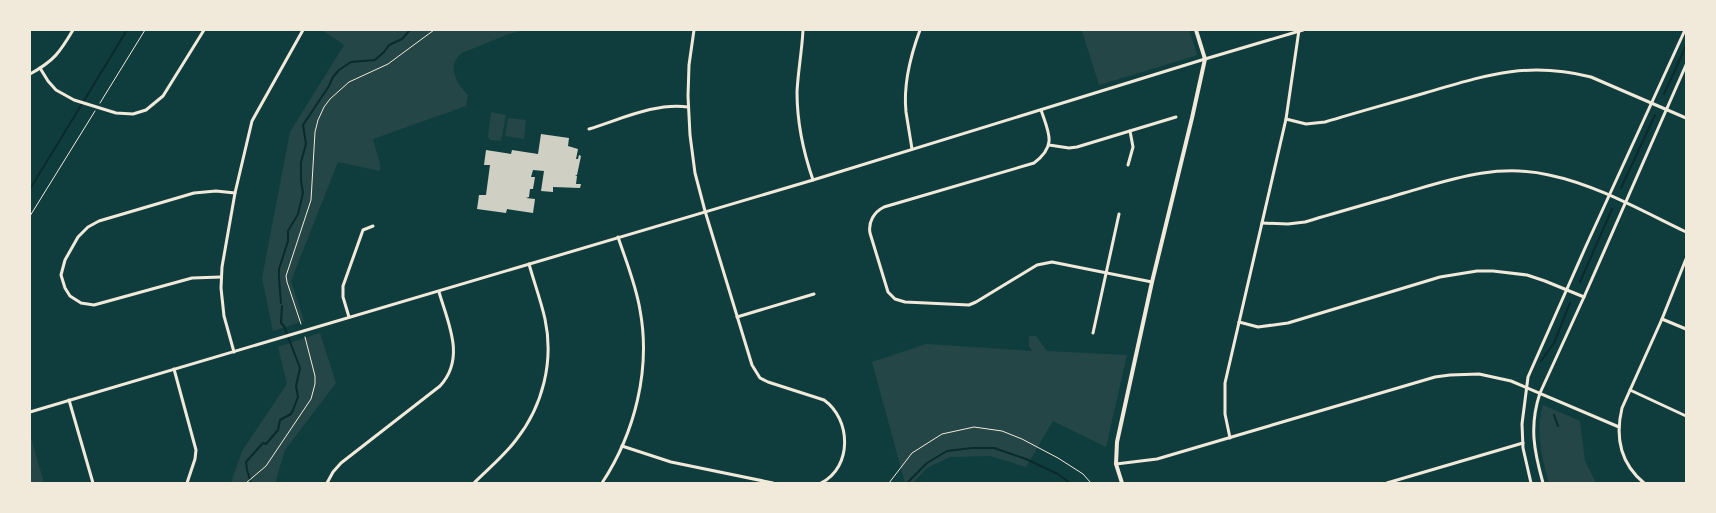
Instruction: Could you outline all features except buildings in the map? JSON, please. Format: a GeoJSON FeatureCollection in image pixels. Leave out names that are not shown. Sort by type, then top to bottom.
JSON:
{"type":"FeatureCollection","features":[{"type":"Feature","properties":{"kind":"street"},"geometry":{"type":"LineString","coordinates":[[30,74],[56,56],[74,30]]}},
{"type":"Feature","properties":{"kind":"street"},"geometry":{"type":"LineString","coordinates":[[40,68],[56,90],[74,100],[116,113],[133,114],[146,110],[155,105],[163,96],[204,30]]}},
{"type":"Feature","properties":{"kind":"street"},"geometry":{"type":"LineString","coordinates":[[234,352],[222,303],[221,277],[235,193],[252,121],[303,30]]}},
{"type":"Feature","properties":{"kind":"street"},"geometry":{"type":"LineString","coordinates":[[694,30],[689,65],[688,107],[692,154],[705,211],[752,365],[760,378],[824,400],[830,404],[839,417],[845,439],[842,459],[835,472],[821,483]]}},
{"type":"Feature","properties":{"kind":"street"},"geometry":{"type":"LineString","coordinates":[[803,30],[798,78],[797,109],[804,151],[813,180]]}},
{"type":"Feature","properties":{"kind":"street"},"geometry":{"type":"LineString","coordinates":[[912,149],[906,111],[907,78],[913,50],[920,30]]}},
{"type":"Feature","properties":{"kind":"street"},"geometry":{"type":"LineString","coordinates":[[1122,483],[1116,464],[1117,442],[1152,282],[1205,59],[1196,30]]}},
{"type":"Feature","properties":{"kind":"street"},"geometry":{"type":"LineString","coordinates":[[30,412],[813,180],[1301,30],[1286,119],[1224,387],[1225,414],[1230,438]]}},
{"type":"Feature","properties":{"kind":"street"},"geometry":{"type":"LineString","coordinates":[[1531,483],[1523,443],[1522,424],[1528,377],[1609,195],[1685,30]]}},
{"type":"Feature","properties":{"kind":"street"},"geometry":{"type":"LineString","coordinates":[[1544,483],[1535,453],[1533,424],[1540,393],[1584,297],[1686,64]]}},
{"type":"Feature","properties":{"kind":"street"},"geometry":{"type":"LineString","coordinates":[[1286,119],[1306,124],[1325,122],[1485,75],[1527,70],[1554,70],[1591,78],[1686,118]]}},
{"type":"Feature","properties":{"kind":"street"},"geometry":{"type":"LineString","coordinates":[[589,129],[656,108],[673,106],[688,107]]}},
{"type":"Feature","properties":{"kind":"street"},"geometry":{"type":"LineString","coordinates":[[1041,110],[1049,134],[1049,145],[1046,152],[1034,163],[884,207],[877,212],[871,220],[869,230],[886,287],[891,295],[898,301],[962,306],[976,302],[1037,265],[1047,262],[1152,282]]}},
{"type":"Feature","properties":{"kind":"street"},"geometry":{"type":"LineString","coordinates":[[1049,145],[1069,148],[1176,117]]}},
{"type":"Feature","properties":{"kind":"street"},"geometry":{"type":"LineString","coordinates":[[1128,164],[1133,147],[1130,131]]}},
{"type":"Feature","properties":{"kind":"street"},"geometry":{"type":"LineString","coordinates":[[1262,223],[1288,224],[1305,222],[1459,177],[1493,171],[1514,170],[1548,174],[1582,184],[1609,195],[1686,232]]}},
{"type":"Feature","properties":{"kind":"street"},"geometry":{"type":"LineString","coordinates":[[221,277],[192,278],[94,306],[81,303],[70,296],[64,288],[61,275],[63,265],[78,237],[93,223],[194,193],[216,191],[235,193]]}},
{"type":"Feature","properties":{"kind":"street"},"geometry":{"type":"LineString","coordinates":[[1093,333],[1119,214]]}},
{"type":"Feature","properties":{"kind":"street"},"geometry":{"type":"LineString","coordinates":[[349,317],[343,297],[344,281],[363,230],[373,226]]}},
{"type":"Feature","properties":{"kind":"street"},"geometry":{"type":"LineString","coordinates":[[602,483],[622,446],[635,410],[639,394],[643,357],[640,311],[636,291],[618,237]]}},
{"type":"Feature","properties":{"kind":"street"},"geometry":{"type":"LineString","coordinates":[[1644,483],[1632,472],[1624,458],[1620,446],[1619,428],[1622,408],[1662,319],[1686,259]]}},
{"type":"Feature","properties":{"kind":"street"},"geometry":{"type":"LineString","coordinates":[[474,483],[510,448],[524,430],[536,408],[543,386],[547,367],[548,337],[545,319],[529,264]]}},
{"type":"Feature","properties":{"kind":"street"},"geometry":{"type":"LineString","coordinates":[[1239,322],[1258,327],[1288,323],[1440,277],[1465,272],[1512,272],[1545,281],[1584,297]]}},
{"type":"Feature","properties":{"kind":"street"},"geometry":{"type":"LineString","coordinates":[[327,483],[333,472],[341,463],[440,386],[449,374],[452,367],[454,349],[439,292]]}},
{"type":"Feature","properties":{"kind":"street"},"geometry":{"type":"LineString","coordinates":[[737,317],[814,294]]}},
{"type":"Feature","properties":{"kind":"street"},"geometry":{"type":"LineString","coordinates":[[1662,319],[1686,330]]}},
{"type":"Feature","properties":{"kind":"street"},"geometry":{"type":"LineString","coordinates":[[174,369],[196,450],[196,459],[187,483]]}},
{"type":"Feature","properties":{"kind":"street"},"geometry":{"type":"LineString","coordinates":[[1116,464],[1157,460],[1442,376],[1479,374],[1511,381],[1619,428]]}},
{"type":"Feature","properties":{"kind":"street"},"geometry":{"type":"LineString","coordinates":[[1630,390],[1686,416]]}},
{"type":"Feature","properties":{"kind":"street"},"geometry":{"type":"LineString","coordinates":[[69,400],[93,483]]}},
{"type":"Feature","properties":{"kind":"street"},"geometry":{"type":"LineString","coordinates":[[1387,483],[1523,443]]}},
{"type":"Feature","properties":{"kind":"street"},"geometry":{"type":"LineString","coordinates":[[622,446],[671,462],[773,483]]}},
{"type":"Feature","properties":{"kind":"path"},"geometry":{"type":"LineString","coordinates":[[30,216],[145,30]]}},
{"type":"Feature","properties":{"kind":"path"},"geometry":{"type":"LineString","coordinates":[[301,324],[286,276],[311,200],[315,132],[318,120],[324,107],[330,99],[349,82],[388,64],[434,30]]}},
{"type":"Feature","properties":{"kind":"path"},"geometry":{"type":"LineString","coordinates":[[246,483],[270,461],[311,399],[315,384],[315,376],[304,336]]}},
{"type":"Feature","properties":{"kind":"path"},"geometry":{"type":"LineString","coordinates":[[889,483],[912,453],[942,434],[974,427],[1002,431],[1022,439],[1058,458],[1082,474],[1092,483]]}},
{"type":"Feature","properties":{"kind":"shaded area"},"geometry":{"type":"Polygon","coordinates":[[[322,30],[524,30],[506,35],[462,53],[457,58],[454,63],[454,74],[468,95],[466,106],[373,139],[380,164],[380,171],[338,162],[291,281],[304,321],[273,331],[262,278],[290,132],[344,45],[322,30]]]}},
{"type":"Feature","properties":{"kind":"shaded area"},"geometry":{"type":"Polygon","coordinates":[[[1189,30],[1197,54],[1195,56],[1099,85],[1082,31],[1189,30]]]}},
{"type":"Feature","properties":{"kind":"shaded area"},"geometry":{"type":"Polygon","coordinates":[[[491,112],[506,115],[501,141],[490,140],[488,137],[491,112]]]}},
{"type":"Feature","properties":{"kind":"shaded area"},"geometry":{"type":"Polygon","coordinates":[[[508,118],[526,120],[524,139],[505,136],[508,118]]]}},
{"type":"Feature","properties":{"kind":"shaded area"},"geometry":{"type":"Polygon","coordinates":[[[320,333],[336,383],[285,450],[275,483],[231,483],[242,451],[287,384],[278,347],[320,333]]]}},
{"type":"Feature","properties":{"kind":"shaded area"},"geometry":{"type":"Polygon","coordinates":[[[1029,336],[1036,336],[1047,351],[1127,355],[1106,447],[1053,421],[1026,467],[990,456],[950,457],[927,468],[913,483],[905,483],[872,362],[926,344],[1032,351],[1029,346],[1029,336]]]}},
{"type":"Feature","properties":{"kind":"shaded area"},"geometry":{"type":"Polygon","coordinates":[[[1543,405],[1580,421],[1585,461],[1596,483],[1549,483],[1540,444],[1540,424],[1543,405]]]}},
{"type":"Feature","properties":{"kind":"shaded area"},"geometry":{"type":"Polygon","coordinates":[[[30,434],[44,483],[30,483],[30,434]]]}},
{"type":"Feature","properties":{"kind":"waterway"},"geometry":{"type":"LineString","coordinates":[[30,189],[127,30]]}},
{"type":"Feature","properties":{"kind":"waterway"},"geometry":{"type":"LineString","coordinates":[[281,303],[279,269],[288,241],[288,231],[298,214],[303,193],[301,181],[301,162],[306,144],[303,125],[339,70],[351,62],[375,60],[389,45],[402,39],[410,30]]}},
{"type":"Feature","properties":{"kind":"waterway"},"geometry":{"type":"LineString","coordinates":[[1664,94],[1686,46]]}},
{"type":"Feature","properties":{"kind":"waterway"},"geometry":{"type":"LineString","coordinates":[[1621,188],[1655,115]]}},
{"type":"Feature","properties":{"kind":"waterway"},"geometry":{"type":"LineString","coordinates":[[1580,282],[1612,209]]}},
{"type":"Feature","properties":{"kind":"waterway"},"geometry":{"type":"LineString","coordinates":[[1541,361],[1554,343],[1570,303]]}},
{"type":"Feature","properties":{"kind":"waterway"},"geometry":{"type":"LineString","coordinates":[[251,483],[246,462],[263,443],[266,444],[278,430],[280,420],[291,414],[298,397],[296,386],[300,368],[284,326],[281,323],[282,306]]}},
{"type":"Feature","properties":{"kind":"waterway"},"geometry":{"type":"LineString","coordinates":[[1554,415],[1558,426]]}},
{"type":"Feature","properties":{"kind":"waterway"},"geometry":{"type":"LineString","coordinates":[[907,483],[927,463],[947,451],[972,448],[994,448],[1026,459],[1058,474],[1070,483]]}}]}
